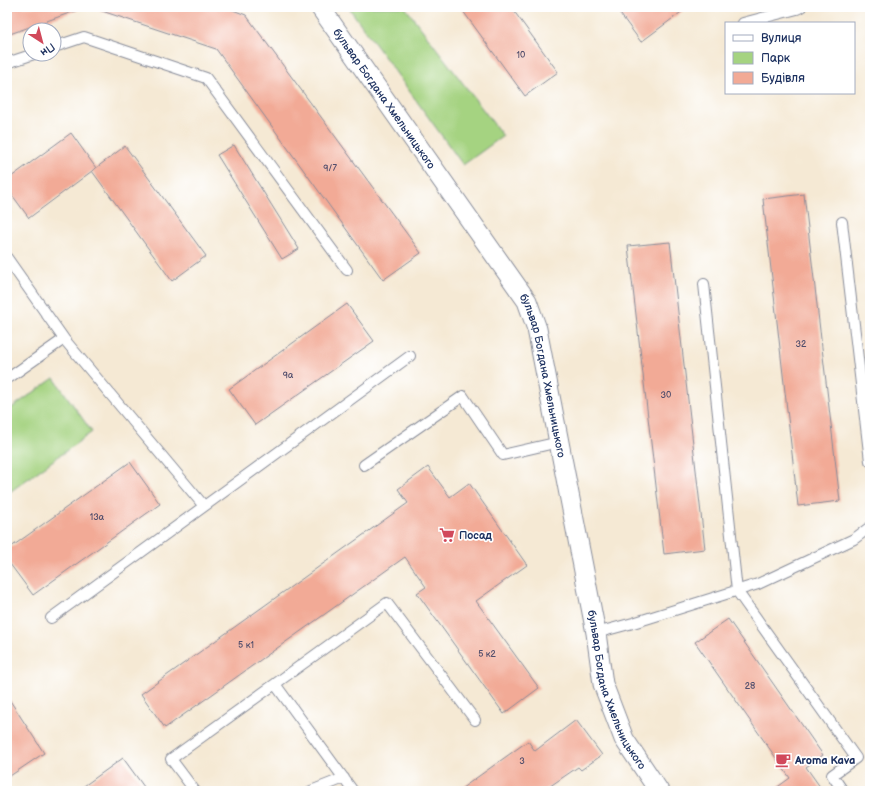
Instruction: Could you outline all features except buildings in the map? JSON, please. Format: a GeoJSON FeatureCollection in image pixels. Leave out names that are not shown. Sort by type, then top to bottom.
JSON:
{"type":"FeatureCollection","features":[{"type":"Feature","properties":{"kind":"street","name":"бульвар Богдана Хмельницького"},"geometry":{"type":"LineString","coordinates":[[320,7],[527,301],[537,329],[596,633],[603,684],[624,739],[659,791]]}},
{"type":"Feature","properties":{"kind":"lane"},"geometry":{"type":"LineString","coordinates":[[747,22],[801,7]]}},
{"type":"Feature","properties":{"kind":"lane"},"geometry":{"type":"LineString","coordinates":[[62,45],[84,37],[206,78],[347,270]]}},
{"type":"Feature","properties":{"kind":"lane"},"geometry":{"type":"LineString","coordinates":[[7,63],[22,58]]}},
{"type":"Feature","properties":{"kind":"lane"},"geometry":{"type":"LineString","coordinates":[[842,222],[870,461]]}},
{"type":"Feature","properties":{"kind":"lane"},"geometry":{"type":"LineString","coordinates":[[7,258],[64,339],[204,506]]}},
{"type":"Feature","properties":{"kind":"lane"},"geometry":{"type":"LineString","coordinates":[[704,284],[737,591],[856,758],[832,775],[843,791]]}},
{"type":"Feature","properties":{"kind":"lane"},"geometry":{"type":"LineString","coordinates":[[7,379],[64,339]]}},
{"type":"Feature","properties":{"kind":"lane"},"geometry":{"type":"LineString","coordinates":[[52,618],[410,356]]}},
{"type":"Feature","properties":{"kind":"lane"},"geometry":{"type":"LineString","coordinates":[[364,465],[463,396],[503,455],[559,442]]}},
{"type":"Feature","properties":{"kind":"lane"},"geometry":{"type":"LineString","coordinates":[[596,633],[758,584],[854,539],[870,527]]}},
{"type":"Feature","properties":{"kind":"lane"},"geometry":{"type":"LineString","coordinates":[[195,791],[171,759],[387,603],[474,720]]}},
{"type":"Feature","properties":{"kind":"lane"},"geometry":{"type":"LineString","coordinates":[[275,684],[353,791]]}},
{"type":"Feature","properties":{"kind":"lane"},"geometry":{"type":"LineString","coordinates":[[311,791],[344,778]]}},
{"type":"Feature","properties":{"kind":"green space"},"geometry":{"type":"Polygon","coordinates":[[[405,7],[503,136],[463,165],[349,8],[405,7]]]}},
{"type":"Feature","properties":{"kind":"green space"},"geometry":{"type":"Polygon","coordinates":[[[54,378],[92,432],[7,494],[7,411],[54,378]]]}},
{"type":"Feature","properties":{"kind":"place","name":"Посад"},"geometry":{"type":"Point","coordinates":[447,535]}},
{"type":"Feature","properties":{"kind":"place","name":"Aroma Kava"},"geometry":{"type":"Point","coordinates":[783,760]}}]}
